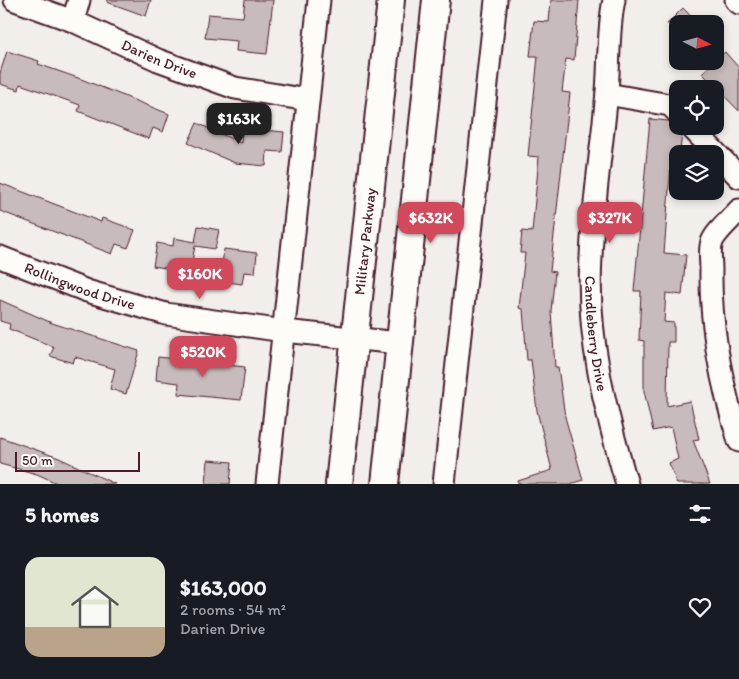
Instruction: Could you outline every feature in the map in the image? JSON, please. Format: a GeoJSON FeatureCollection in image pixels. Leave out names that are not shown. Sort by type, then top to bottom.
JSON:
{"type":"FeatureCollection","features":[{"type":"Feature","properties":{"kind":"main road","name":"Military Parkway"},"geometry":{"type":"LineString","coordinates":[[339,484],[391,0]]}},
{"type":"Feature","properties":{"kind":"main road"},"geometry":{"type":"LineString","coordinates":[[385,484],[436,0]]}},
{"type":"Feature","properties":{"kind":"street","name":"Darien Drive"},"geometry":{"type":"LineString","coordinates":[[15,0],[73,21],[158,60],[235,88],[308,100]]}},
{"type":"Feature","properties":{"kind":"street"},"geometry":{"type":"LineString","coordinates":[[73,21],[79,0]]}},
{"type":"Feature","properties":{"kind":"street"},"geometry":{"type":"LineString","coordinates":[[267,484],[319,0]]}},
{"type":"Feature","properties":{"kind":"street"},"geometry":{"type":"LineString","coordinates":[[444,484],[496,0]]}},
{"type":"Feature","properties":{"kind":"street","name":"Candleberry Drive"},"geometry":{"type":"LineString","coordinates":[[614,0],[591,257],[591,301],[595,354],[606,415],[628,484]]}},
{"type":"Feature","properties":{"kind":"street"},"geometry":{"type":"LineString","coordinates":[[736,0],[739,4]]}},
{"type":"Feature","properties":{"kind":"street"},"geometry":{"type":"LineString","coordinates":[[607,94],[669,104]]}},
{"type":"Feature","properties":{"kind":"street"},"geometry":{"type":"LineString","coordinates":[[699,135],[739,177]]}},
{"type":"Feature","properties":{"kind":"street"},"geometry":{"type":"LineString","coordinates":[[739,210],[711,242],[711,283],[713,332],[727,404],[739,441]]}},
{"type":"Feature","properties":{"kind":"street","name":"Rollingwood Drive"},"geometry":{"type":"LineString","coordinates":[[0,257],[87,291],[166,314],[354,339],[399,343]]}},
{"type":"Feature","properties":{"kind":"building"},"geometry":{"type":"Polygon","coordinates":[[[107,0],[151,0],[146,16],[107,2],[107,0]]]}},
{"type":"Feature","properties":{"kind":"building"},"geometry":{"type":"Polygon","coordinates":[[[245,0],[273,0],[267,54],[236,51],[237,41],[205,38],[208,14],[243,17],[245,0]]]}},
{"type":"Feature","properties":{"kind":"building"},"geometry":{"type":"Polygon","coordinates":[[[551,0],[579,0],[574,60],[566,59],[562,92],[570,93],[550,271],[555,272],[551,311],[555,367],[558,367],[565,417],[583,480],[570,484],[518,484],[518,481],[552,470],[537,411],[531,360],[527,360],[523,309],[519,308],[525,253],[520,253],[522,231],[532,232],[539,157],[528,156],[538,56],[530,56],[534,21],[549,22],[551,0]]]}},
{"type":"Feature","properties":{"kind":"building"},"geometry":{"type":"Polygon","coordinates":[[[683,8],[690,15],[676,15],[683,8]]]}},
{"type":"Feature","properties":{"kind":"building"},"geometry":{"type":"Polygon","coordinates":[[[7,51],[39,61],[38,64],[169,114],[163,132],[153,128],[149,139],[78,111],[80,105],[20,84],[19,90],[0,84],[0,73],[7,51]]]}},
{"type":"Feature","properties":{"kind":"building"},"geometry":{"type":"Polygon","coordinates":[[[724,53],[739,68],[739,111],[724,96],[724,80],[709,80],[702,73],[705,70],[724,70],[724,53]]]}},
{"type":"Feature","properties":{"kind":"building"},"geometry":{"type":"Polygon","coordinates":[[[650,119],[668,121],[669,135],[682,135],[681,145],[669,145],[669,189],[664,253],[686,255],[682,295],[666,293],[664,322],[674,323],[674,342],[668,342],[667,406],[690,401],[699,439],[693,440],[710,484],[677,484],[669,463],[678,459],[671,427],[653,431],[644,391],[644,341],[639,340],[641,291],[634,291],[650,119]]]}},
{"type":"Feature","properties":{"kind":"building"},"geometry":{"type":"Polygon","coordinates":[[[197,123],[241,143],[242,128],[284,132],[282,152],[267,151],[266,166],[235,163],[188,143],[197,123]]]}},
{"type":"Feature","properties":{"kind":"building"},"geometry":{"type":"Polygon","coordinates":[[[0,183],[101,222],[102,218],[135,230],[128,248],[116,244],[112,254],[0,211],[0,183]]]}},
{"type":"Feature","properties":{"kind":"building"},"geometry":{"type":"Polygon","coordinates":[[[198,226],[219,230],[215,249],[195,246],[190,272],[153,266],[157,243],[173,246],[174,238],[195,242],[198,226]]]}},
{"type":"Feature","properties":{"kind":"building"},"geometry":{"type":"Polygon","coordinates":[[[224,249],[257,253],[255,273],[244,272],[242,284],[220,281],[224,249]]]}},
{"type":"Feature","properties":{"kind":"building"},"geometry":{"type":"Polygon","coordinates":[[[0,300],[52,323],[139,351],[126,394],[110,389],[115,369],[75,357],[73,363],[50,356],[54,347],[9,329],[10,324],[0,321],[0,300]]]}},
{"type":"Feature","properties":{"kind":"building"},"geometry":{"type":"Polygon","coordinates":[[[158,357],[245,367],[241,400],[178,394],[179,383],[156,380],[158,357]]]}},
{"type":"Feature","properties":{"kind":"building"},"geometry":{"type":"Polygon","coordinates":[[[0,437],[59,458],[115,484],[59,484],[37,474],[0,464],[0,437]]]}},
{"type":"Feature","properties":{"kind":"building"},"geometry":{"type":"Polygon","coordinates":[[[208,460],[232,462],[230,484],[206,484],[208,460]]]}}]}
